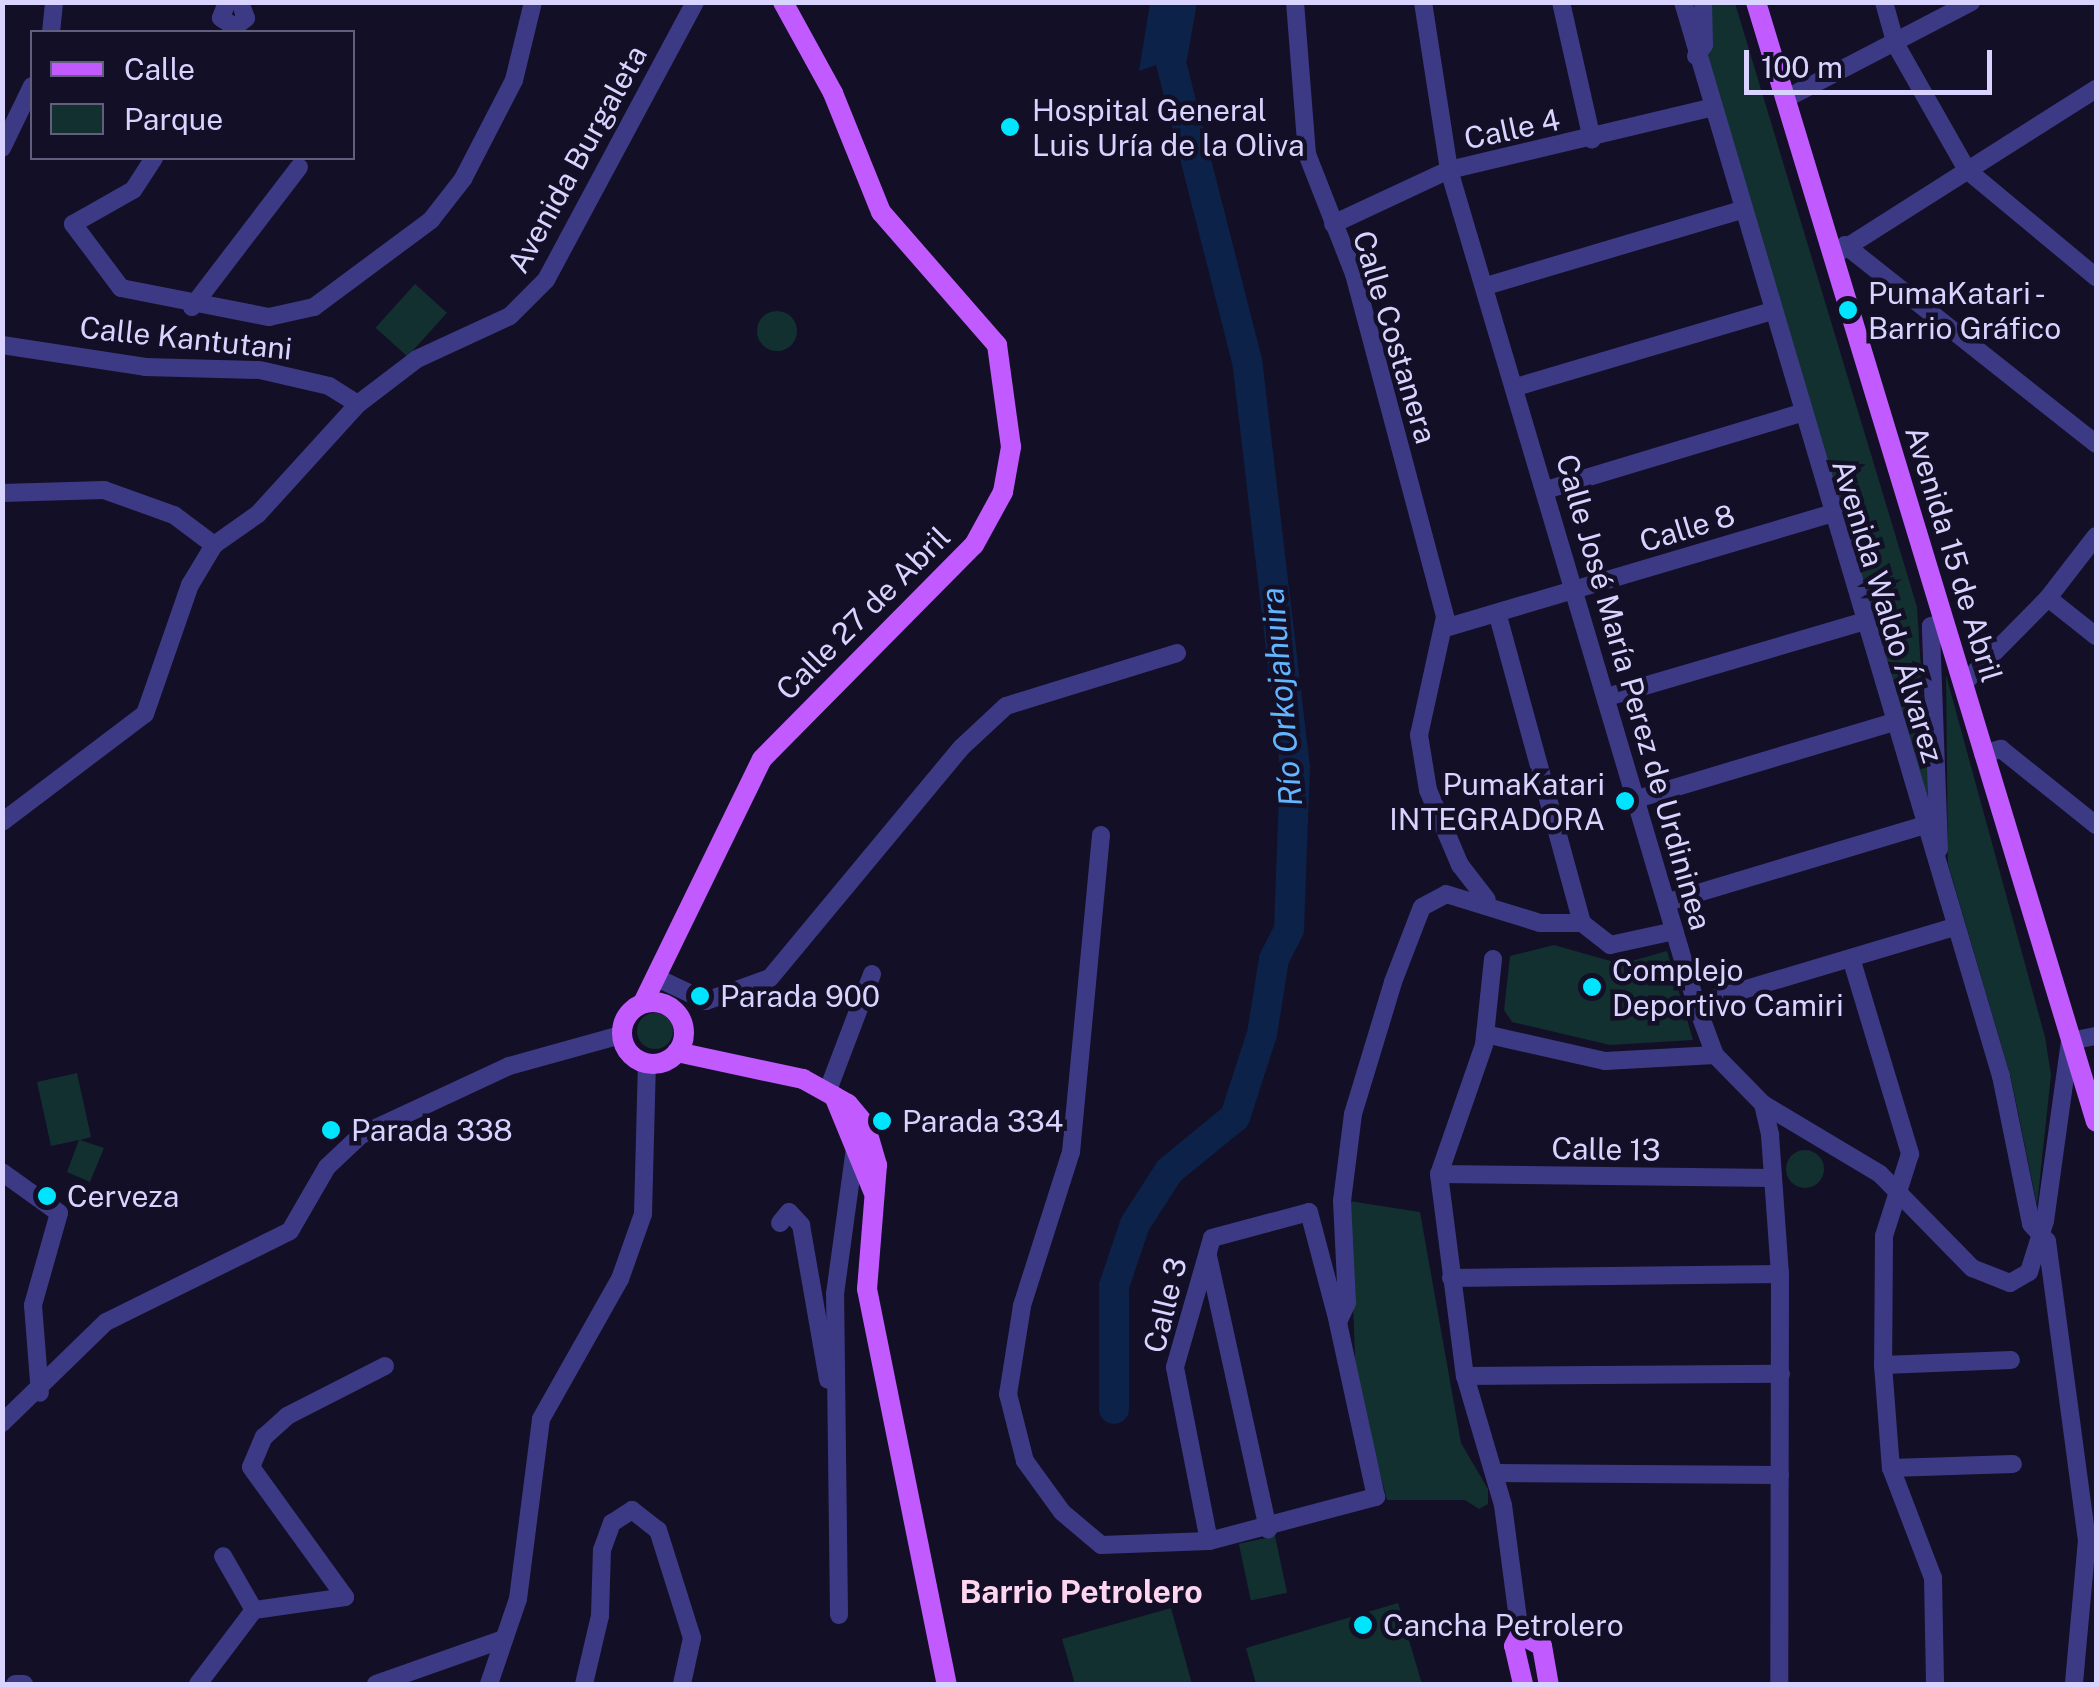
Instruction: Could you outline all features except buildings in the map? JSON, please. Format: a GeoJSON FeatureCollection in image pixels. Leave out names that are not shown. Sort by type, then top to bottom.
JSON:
{"type":"FeatureCollection","features":[{"type":"Feature","properties":{"kind":"main road","name":"Calle 27 de Abril"},"geometry":{"type":"LineString","coordinates":[[644,1002],[762,759],[974,545],[1004,492],[1011,448],[997,345],[881,212],[832,92],[783,2]]}},
{"type":"Feature","properties":{"kind":"main road","name":"Avenida 15 de Abril"},"geometry":{"type":"LineString","coordinates":[[1756,2],[1785,99],[1839,252],[1943,623],[2096,1122]]}},
{"type":"Feature","properties":{"kind":"main road"},"geometry":{"type":"LineString","coordinates":[[677,1052],[684,1034],[679,1015],[663,1002],[644,1002],[627,1015],[621,1035],[629,1054],[648,1064],[677,1052],[831,1093],[860,1138],[874,1193],[869,1306],[947,1684]]}},
{"type":"Feature","properties":{"kind":"main road"},"geometry":{"type":"LineString","coordinates":[[1523,1684],[1514,1646],[1520,1634],[1542,1646],[1549,1684]]}},
{"type":"Feature","properties":{"kind":"street"},"geometry":{"type":"LineString","coordinates":[[153,160],[133,190],[86,212],[73,224],[75,236],[121,288],[192,307],[269,317],[314,308],[431,220],[464,179],[514,80],[533,2]]}},
{"type":"Feature","properties":{"kind":"street","name":"Avenida Burgaleta"},"geometry":{"type":"LineString","coordinates":[[2,822],[145,714],[190,586],[214,545],[258,514],[358,404],[417,358],[510,316],[546,280],[694,2]]}},
{"type":"Feature","properties":{"kind":"street","name":"Calle Costanera"},"geometry":{"type":"LineString","coordinates":[[1296,2],[1307,154],[1354,274],[1444,628]]}},
{"type":"Feature","properties":{"kind":"street","name":"Calle José María Perez de Urdininea"},"geometry":{"type":"LineString","coordinates":[[1423,2],[1449,170],[1696,1004],[1715,1054],[1763,1104],[1900,1189],[1950,1250],[2000,1283],[2029,1272],[2041,1232]]}},
{"type":"Feature","properties":{"kind":"street"},"geometry":{"type":"LineString","coordinates":[[1561,2],[1592,140]]}},
{"type":"Feature","properties":{"kind":"street","name":"Avenida Waldo Álvarez"},"geometry":{"type":"LineString","coordinates":[[1682,2],[1862,622],[2001,1076],[2031,1224],[2041,1232]]}},
{"type":"Feature","properties":{"kind":"street"},"geometry":{"type":"LineString","coordinates":[[1695,56],[1704,45],[1704,2]]}},
{"type":"Feature","properties":{"kind":"street"},"geometry":{"type":"LineString","coordinates":[[1884,2],[1896,45],[1967,170],[2096,277]]}},
{"type":"Feature","properties":{"kind":"street"},"geometry":{"type":"LineString","coordinates":[[1785,99],[1896,45],[1971,2]]}},
{"type":"Feature","properties":{"kind":"street"},"geometry":{"type":"LineString","coordinates":[[2096,89],[1839,252],[2096,444]]}},
{"type":"Feature","properties":{"kind":"street"},"geometry":{"type":"LineString","coordinates":[[2,148],[30,90]]}},
{"type":"Feature","properties":{"kind":"street","name":"Calle 4"},"geometry":{"type":"LineString","coordinates":[[1333,224],[1449,170],[1592,140],[1710,108]]}},
{"type":"Feature","properties":{"kind":"street"},"geometry":{"type":"LineString","coordinates":[[192,307],[299,167]]}},
{"type":"Feature","properties":{"kind":"street"},"geometry":{"type":"LineString","coordinates":[[1486,286],[1742,210]]}},
{"type":"Feature","properties":{"kind":"street"},"geometry":{"type":"LineString","coordinates":[[1516,388],[1770,312]]}},
{"type":"Feature","properties":{"kind":"street","name":"Calle Kantutani"},"geometry":{"type":"LineString","coordinates":[[2,345],[145,367],[260,370],[329,386],[358,404]]}},
{"type":"Feature","properties":{"kind":"street"},"geometry":{"type":"LineString","coordinates":[[1546,490],[1801,414]]}},
{"type":"Feature","properties":{"kind":"street"},"geometry":{"type":"LineString","coordinates":[[2,493],[104,490],[174,515],[214,545]]}},
{"type":"Feature","properties":{"kind":"street","name":"Calle 8"},"geometry":{"type":"LineString","coordinates":[[1444,628],[1498,616],[1830,514]]}},
{"type":"Feature","properties":{"kind":"street"},"geometry":{"type":"LineString","coordinates":[[1964,682],[2048,598],[2096,536]]}},
{"type":"Feature","properties":{"kind":"street"},"geometry":{"type":"LineString","coordinates":[[2048,598],[2096,636]]}},
{"type":"Feature","properties":{"kind":"street"},"geometry":{"type":"LineString","coordinates":[[1498,616],[1582,923],[1610,945],[1676,931]]}},
{"type":"Feature","properties":{"kind":"street"},"geometry":{"type":"LineString","coordinates":[[1607,697],[1862,622]]}},
{"type":"Feature","properties":{"kind":"street"},"geometry":{"type":"LineString","coordinates":[[1940,877],[1932,626],[1943,623]]}},
{"type":"Feature","properties":{"kind":"street"},"geometry":{"type":"LineString","coordinates":[[1444,628],[1419,735],[1440,820],[1488,901]]}},
{"type":"Feature","properties":{"kind":"street"},"geometry":{"type":"LineString","coordinates":[[655,977],[706,1001],[770,978],[962,747],[1006,706],[1176,652]]}},
{"type":"Feature","properties":{"kind":"street"},"geometry":{"type":"LineString","coordinates":[[1637,799],[1893,722]]}},
{"type":"Feature","properties":{"kind":"street"},"geometry":{"type":"LineString","coordinates":[[1983,754],[2002,749],[2096,825]]}},
{"type":"Feature","properties":{"kind":"street"},"geometry":{"type":"LineString","coordinates":[[1668,902],[1924,825]]}},
{"type":"Feature","properties":{"kind":"street"},"geometry":{"type":"LineString","coordinates":[[1101,835],[1071,1152],[1012,1352],[1012,1425],[1043,1488],[1101,1544],[1209,1541],[1268,1529],[1376,1497],[1338,1322],[1347,1303],[1344,1164],[1393,982],[1422,908],[1446,894],[1488,901],[1540,923],[1582,923]]}},
{"type":"Feature","properties":{"kind":"street"},"geometry":{"type":"LineString","coordinates":[[1696,1004],[1954,927]]}},
{"type":"Feature","properties":{"kind":"street"},"geometry":{"type":"LineString","coordinates":[[1852,958],[1910,1154],[1884,1236],[1883,1365],[1891,1468],[1933,1578],[1935,1684]]}},
{"type":"Feature","properties":{"kind":"street"},"geometry":{"type":"LineString","coordinates":[[1493,959],[1485,1034],[1440,1174],[1466,1376],[1494,1473],[1520,1634]]}},
{"type":"Feature","properties":{"kind":"street"},"geometry":{"type":"LineString","coordinates":[[831,1093],[872,974]]}},
{"type":"Feature","properties":{"kind":"street"},"geometry":{"type":"LineString","coordinates":[[1485,1034],[1605,1061],[1715,1054]]}},
{"type":"Feature","properties":{"kind":"street"},"geometry":{"type":"LineString","coordinates":[[2,1423],[40,1393],[106,1322],[279,1240],[339,1150],[361,1135],[509,1066],[621,1035]]}},
{"type":"Feature","properties":{"kind":"street"},"geometry":{"type":"LineString","coordinates":[[2074,1684],[2092,1542],[2058,1303],[2041,1232],[2070,1041],[2096,1036]]}},
{"type":"Feature","properties":{"kind":"street"},"geometry":{"type":"LineString","coordinates":[[489,1684],[524,1570],[540,1419],[620,1279],[644,1214],[648,1064]]}},
{"type":"Feature","properties":{"kind":"street"},"geometry":{"type":"LineString","coordinates":[[1763,1104],[1780,1274],[1780,1684]]}},
{"type":"Feature","properties":{"kind":"street"},"geometry":{"type":"LineString","coordinates":[[839,1615],[835,1294],[860,1138]]}},
{"type":"Feature","properties":{"kind":"street"},"geometry":{"type":"LineString","coordinates":[[2,1172],[49,1199],[58,1224],[32,1305],[40,1393]]}},
{"type":"Feature","properties":{"kind":"street","name":"Calle 13"},"geometry":{"type":"LineString","coordinates":[[1440,1174],[1773,1178]]}},
{"type":"Feature","properties":{"kind":"street"},"geometry":{"type":"LineString","coordinates":[[780,1223],[789,1212],[801,1226],[834,1405]]}},
{"type":"Feature","properties":{"kind":"street","name":"Calle 3"},"geometry":{"type":"LineString","coordinates":[[1209,1541],[1175,1366],[1208,1252],[1220,1232],[1309,1212],[1338,1322]]}},
{"type":"Feature","properties":{"kind":"street"},"geometry":{"type":"LineString","coordinates":[[1208,1252],[1268,1529]]}},
{"type":"Feature","properties":{"kind":"street"},"geometry":{"type":"LineString","coordinates":[[1451,1278],[1780,1274]]}},
{"type":"Feature","properties":{"kind":"street"},"geometry":{"type":"LineString","coordinates":[[1883,1365],[2011,1360]]}},
{"type":"Feature","properties":{"kind":"street"},"geometry":{"type":"LineString","coordinates":[[198,1684],[254,1610],[345,1596],[251,1467],[264,1438],[287,1416],[385,1366]]}},
{"type":"Feature","properties":{"kind":"street"},"geometry":{"type":"LineString","coordinates":[[1466,1376],[1780,1374]]}},
{"type":"Feature","properties":{"kind":"street"},"geometry":{"type":"LineString","coordinates":[[1891,1468],[2013,1464]]}},
{"type":"Feature","properties":{"kind":"street"},"geometry":{"type":"LineString","coordinates":[[1494,1473],[1780,1475]]}},
{"type":"Feature","properties":{"kind":"street"},"geometry":{"type":"LineString","coordinates":[[584,1684],[600,1616],[602,1550],[612,1523],[632,1510],[658,1530],[692,1638],[682,1684]]}},
{"type":"Feature","properties":{"kind":"street"},"geometry":{"type":"LineString","coordinates":[[223,1556],[254,1610]]}},
{"type":"Feature","properties":{"kind":"street"},"geometry":{"type":"LineString","coordinates":[[376,1684],[504,1639]]}},
{"type":"Feature","properties":{"kind":"street"},"geometry":{"type":"LineString","coordinates":[[16,1684],[24,1684]]}},
{"type":"Feature","properties":{"kind":"green space"},"geometry":{"type":"Polygon","coordinates":[[[1710,3],[1735,3],[1917,607],[1930,809],[1708,64],[1710,3]]]}},
{"type":"Feature","properties":{"kind":"green space"},"geometry":{"type":"Polygon","coordinates":[[[415,284],[447,313],[407,357],[376,328],[415,284]]]}},
{"type":"Feature","properties":{"kind":"green space"},"geometry":{"type":"Polygon","coordinates":[[[777,311],[791,317],[797,331],[791,345],[777,351],[763,345],[757,331],[763,317],[777,311]]]}},
{"type":"Feature","properties":{"kind":"green space"},"geometry":{"type":"Polygon","coordinates":[[[1946,675],[2045,1037],[2051,1075],[2037,1205],[2011,1078],[1948,864],[1946,675]]]}},
{"type":"Feature","properties":{"kind":"green space","name":"Complejo Deportivo Camiri"},"geometry":{"type":"Polygon","coordinates":[[[1554,945],[1621,964],[1667,951],[1693,1040],[1610,1045],[1512,1022],[1504,1010],[1510,956],[1554,945]]]}},
{"type":"Feature","properties":{"kind":"green space"},"geometry":{"type":"Polygon","coordinates":[[[655,1013],[667,1019],[673,1031],[667,1043],[655,1049],[643,1043],[637,1031],[643,1019],[655,1013]]]}},
{"type":"Feature","properties":{"kind":"green space"},"geometry":{"type":"Polygon","coordinates":[[[77,1073],[91,1137],[80,1140],[104,1148],[90,1182],[67,1172],[79,1140],[51,1146],[37,1082],[77,1073]]]}},
{"type":"Feature","properties":{"kind":"green space"},"geometry":{"type":"Polygon","coordinates":[[[1805,1150],[1818,1156],[1824,1169],[1818,1182],[1805,1188],[1792,1182],[1786,1169],[1792,1156],[1805,1150]]]}},
{"type":"Feature","properties":{"kind":"green space"},"geometry":{"type":"Polygon","coordinates":[[[1349,1201],[1420,1212],[1461,1443],[1488,1489],[1488,1504],[1479,1509],[1465,1500],[1387,1500],[1356,1382],[1349,1201]]]}},
{"type":"Feature","properties":{"kind":"green space"},"geometry":{"type":"Polygon","coordinates":[[[1275,1536],[1287,1593],[1251,1600],[1239,1544],[1275,1536]]]}},
{"type":"Feature","properties":{"kind":"green space","name":"Cancha Petrolero"},"geometry":{"type":"Polygon","coordinates":[[[1398,1603],[1422,1684],[1256,1684],[1246,1648],[1398,1603]]]}},
{"type":"Feature","properties":{"kind":"green space"},"geometry":{"type":"Polygon","coordinates":[[[1171,1608],[1192,1684],[1075,1684],[1062,1639],[1171,1608]]]}},
{"type":"Feature","properties":{"kind":"water"},"geometry":{"type":"Polygon","coordinates":[[[1150,3],[1188,3],[1179,57],[1139,71],[1150,3]]]}},
{"type":"Feature","properties":{"kind":"waterway","name":"Río Orkojahuira"},"geometry":{"type":"LineString","coordinates":[[1114,1409],[1114,1286],[1135,1224],[1169,1171],[1235,1117],[1262,1034],[1274,959],[1289,929],[1295,768],[1247,361],[1171,63],[1182,2]]}},
{"type":"Feature","properties":{"kind":"place","name":"Hospital General Luis Uría de la Oliva"},"geometry":{"type":"Point","coordinates":[1010,127]}},
{"type":"Feature","properties":{"kind":"place","name":"PumaKatari - Barrio Gráfico"},"geometry":{"type":"Point","coordinates":[1848,310]}},
{"type":"Feature","properties":{"kind":"place","name":"PumaKatari INTEGRADORA"},"geometry":{"type":"Point","coordinates":[1625,801]}},
{"type":"Feature","properties":{"kind":"place","name":"Complejo Deportivo Camiri"},"geometry":{"type":"Point","coordinates":[1592,987]}},
{"type":"Feature","properties":{"kind":"place","name":"Parada 900"},"geometry":{"type":"Point","coordinates":[700,996]}},
{"type":"Feature","properties":{"kind":"place","name":"Parada 334"},"geometry":{"type":"Point","coordinates":[882,1121]}},
{"type":"Feature","properties":{"kind":"place","name":"Parada 338"},"geometry":{"type":"Point","coordinates":[331,1130]}},
{"type":"Feature","properties":{"kind":"place","name":"Cerveza"},"geometry":{"type":"Point","coordinates":[47,1196]}},
{"type":"Feature","properties":{"kind":"place","name":"Cancha Petrolero"},"geometry":{"type":"Point","coordinates":[1363,1625]}},
{"type":"Feature","properties":{"kind":"district","name":"Barrio Petrolero"},"geometry":{"type":"Point","coordinates":[1081,1592]}}]}
